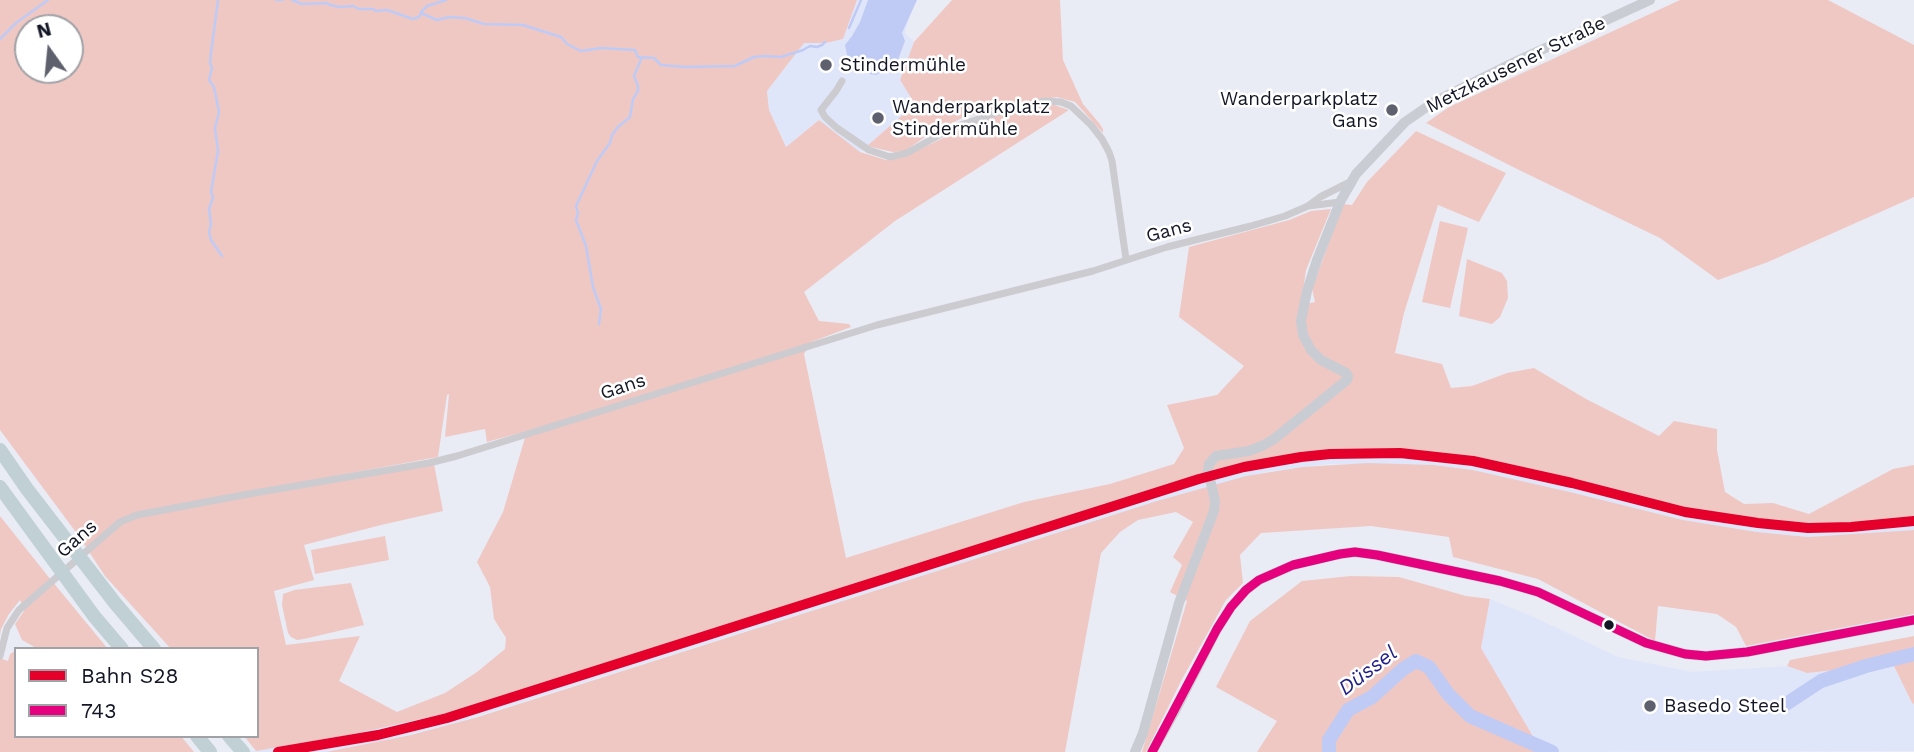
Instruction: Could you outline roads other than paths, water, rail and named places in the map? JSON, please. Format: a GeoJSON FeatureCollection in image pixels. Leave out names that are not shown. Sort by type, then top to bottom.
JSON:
{"type":"FeatureCollection","features":[{"type":"Feature","properties":{"kind":"highway"},"geometry":{"type":"LineString","coordinates":[[0,450],[115,603],[152,647]]}},
{"type":"Feature","properties":{"kind":"highway"},"geometry":{"type":"LineString","coordinates":[[0,487],[94,616],[120,647]]}},
{"type":"Feature","properties":{"kind":"highway"},"geometry":{"type":"LineString","coordinates":[[199,738],[210,752]]}},
{"type":"Feature","properties":{"kind":"highway"},"geometry":{"type":"LineString","coordinates":[[231,738],[243,752]]}},
{"type":"Feature","properties":{"kind":"street","name":"Metzkausener Straße"},"geometry":{"type":"LineString","coordinates":[[1135,752],[1143,733],[1179,603],[1214,512],[1215,501],[1209,470],[1212,458],[1221,454],[1249,451],[1264,445],[1347,380],[1348,376],[1341,369],[1321,360],[1311,350],[1303,335],[1301,321],[1307,291],[1340,202],[1356,174],[1405,122],[1434,102],[1650,0]]}},
{"type":"Feature","properties":{"kind":"street"},"geometry":{"type":"LineString","coordinates":[[842,81],[821,110],[825,117],[869,150],[890,157],[907,153],[952,128],[996,113],[1045,101],[1071,106],[1091,125],[1109,152],[1126,259]]}},
{"type":"Feature","properties":{"kind":"street","name":"Gans"},"geometry":{"type":"LineString","coordinates":[[0,656],[10,622],[26,604],[120,522],[136,515],[457,456],[877,325],[1093,271],[1167,247],[1285,216],[1352,181]]}},
{"type":"Feature","properties":{"kind":"street","name":"Gans"},"geometry":{"type":"LineString","coordinates":[[1308,206],[1340,202]]}},
{"type":"Feature","properties":{"kind":"street"},"geometry":{"type":"LineString","coordinates":[[1152,752],[1217,629],[1246,590],[1259,580],[1293,565],[1340,554],[1355,552],[1396,558],[1538,592],[1646,643],[1685,654],[1706,656],[1747,652],[1914,620]]}},
{"type":"Feature","properties":{"kind":"water"},"geometry":{"type":"Polygon","coordinates":[[[868,0],[917,0],[902,33],[905,41],[896,65],[876,75],[850,71],[845,45],[860,22],[868,0]]]}},
{"type":"Feature","properties":{"kind":"waterway"},"geometry":{"type":"LineString","coordinates":[[0,39],[16,23],[48,0]]}},
{"type":"Feature","properties":{"kind":"waterway"},"geometry":{"type":"LineString","coordinates":[[218,0],[209,80],[214,87],[219,112],[215,128],[218,151],[211,192],[213,198],[209,209],[209,232],[222,256]]}},
{"type":"Feature","properties":{"kind":"waterway"},"geometry":{"type":"LineString","coordinates":[[276,0],[283,0]]}},
{"type":"Feature","properties":{"kind":"waterway"},"geometry":{"type":"LineString","coordinates":[[292,0],[302,4],[327,3],[340,7],[387,10],[413,19],[421,13],[437,20],[449,17],[465,18],[484,24],[523,25],[561,37],[567,44],[581,51],[601,48],[635,50],[638,57],[654,58],[661,65],[685,67],[735,66],[754,57],[781,57],[810,46],[817,47],[825,42]]}},
{"type":"Feature","properties":{"kind":"waterway"},"geometry":{"type":"LineString","coordinates":[[421,12],[427,6],[446,0]]}},
{"type":"Feature","properties":{"kind":"waterway"},"geometry":{"type":"LineString","coordinates":[[849,28],[861,0]]}},
{"type":"Feature","properties":{"kind":"waterway"},"geometry":{"type":"LineString","coordinates":[[599,324],[601,309],[593,287],[586,246],[576,220],[576,206],[612,135],[630,117],[633,99],[638,91],[634,76],[642,57]]}},
{"type":"Feature","properties":{"kind":"waterway","name":"Düssel"},"geometry":{"type":"LineString","coordinates":[[1786,704],[1821,681],[1914,654]]}},
{"type":"Feature","properties":{"kind":"waterway","name":"Düssel"},"geometry":{"type":"LineString","coordinates":[[1329,752],[1329,740],[1348,710],[1372,697],[1416,661],[1429,667],[1448,694],[1470,716],[1552,752]]}},
{"type":"Feature","properties":{"kind":"rail line","name":"S28"},"geometry":{"type":"LineString","coordinates":[[278,752],[378,735],[447,718],[1199,479],[1244,467],[1301,457],[1400,453],[1473,461],[1685,512],[1758,523],[1808,528],[1914,521]]}},
{"type":"Feature","properties":{"kind":"place","name":"Stindermühle"},"geometry":{"type":"Point","coordinates":[826,65]}},
{"type":"Feature","properties":{"kind":"place","name":"Wanderparkplatz Gans"},"geometry":{"type":"Point","coordinates":[1392,110]}},
{"type":"Feature","properties":{"kind":"place","name":"Wanderparkplatz Stindermühle"},"geometry":{"type":"Point","coordinates":[878,118]}},
{"type":"Feature","properties":{"kind":"place","name":"Basedo Steel"},"geometry":{"type":"Point","coordinates":[1650,706]}}]}
